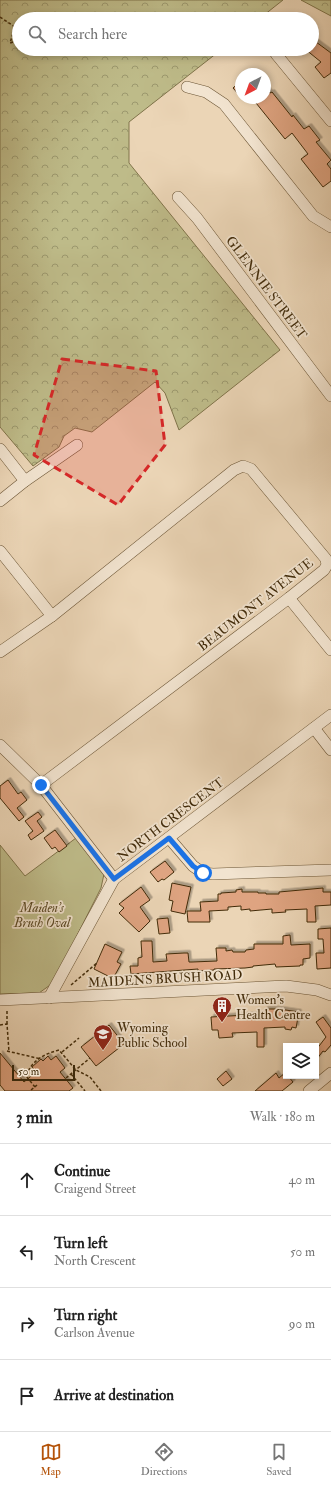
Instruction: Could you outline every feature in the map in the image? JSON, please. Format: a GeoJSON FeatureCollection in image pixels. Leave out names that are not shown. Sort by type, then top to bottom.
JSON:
{"type":"FeatureCollection","features":[{"type":"Feature","properties":{"kind":"street"},"geometry":{"type":"LineString","coordinates":[[278,56],[331,121]]}},
{"type":"Feature","properties":{"kind":"street"},"geometry":{"type":"LineString","coordinates":[[186,87],[206,92],[224,104],[313,216],[331,227]]}},
{"type":"Feature","properties":{"kind":"street","name":"GLENNIE STREET"},"geometry":{"type":"LineString","coordinates":[[178,197],[197,218],[331,396]]}},
{"type":"Feature","properties":{"kind":"street"},"geometry":{"type":"LineString","coordinates":[[0,501],[25,481],[77,445]]}},
{"type":"Feature","properties":{"kind":"street"},"geometry":{"type":"LineString","coordinates":[[0,449],[25,481]]}},
{"type":"Feature","properties":{"kind":"street","name":"BEAUMONT AVENUE"},"geometry":{"type":"LineString","coordinates":[[0,652],[52,616],[234,470],[243,466],[251,469],[326,559],[327,565],[324,570],[289,598],[41,785]]}},
{"type":"Feature","properties":{"kind":"street"},"geometry":{"type":"LineString","coordinates":[[0,552],[52,616]]}},
{"type":"Feature","properties":{"kind":"street"},"geometry":{"type":"LineString","coordinates":[[289,598],[331,650]]}},
{"type":"Feature","properties":{"kind":"street","name":"NORTH CRESCENT"},"geometry":{"type":"LineString","coordinates":[[49,998],[114,879],[331,715]]}},
{"type":"Feature","properties":{"kind":"street"},"geometry":{"type":"LineString","coordinates":[[314,728],[331,750]]}},
{"type":"Feature","properties":{"kind":"street"},"geometry":{"type":"LineString","coordinates":[[0,745],[41,785],[114,879]]}},
{"type":"Feature","properties":{"kind":"street"},"geometry":{"type":"LineString","coordinates":[[169,838],[193,866],[203,873],[214,874],[331,870]]}},
{"type":"Feature","properties":{"kind":"street","name":"MAIDENS BRUSH ROAD"},"geometry":{"type":"LineString","coordinates":[[0,1000],[286,986],[317,990],[331,995]]}},
{"type":"Feature","properties":{"kind":"street"},"geometry":{"type":"LineString","coordinates":[[309,1091],[331,1073]]}},
{"type":"Feature","properties":{"kind":"path"},"geometry":{"type":"LineString","coordinates":[[0,17],[12,25]]}},
{"type":"Feature","properties":{"kind":"path"},"geometry":{"type":"LineString","coordinates":[[71,985],[97,963]]}},
{"type":"Feature","properties":{"kind":"path"},"geometry":{"type":"LineString","coordinates":[[7,1011],[8,1052],[41,1059]]}},
{"type":"Feature","properties":{"kind":"path"},"geometry":{"type":"LineString","coordinates":[[0,1025],[7,1024]]}},
{"type":"Feature","properties":{"kind":"path"},"geometry":{"type":"LineString","coordinates":[[62,1052],[79,1038]]}},
{"type":"Feature","properties":{"kind":"path"},"geometry":{"type":"LineString","coordinates":[[30,1090],[36,1086],[26,1076],[30,1066],[45,1054],[59,1050],[76,1070],[90,1077],[101,1091]]}},
{"type":"Feature","properties":{"kind":"path"},"geometry":{"type":"LineString","coordinates":[[66,1078],[90,1058]]}},
{"type":"Feature","properties":{"kind":"path"},"geometry":{"type":"LineString","coordinates":[[71,1074],[85,1091]]}},
{"type":"Feature","properties":{"kind":"highlighted area"},"geometry":{"type":"Polygon","coordinates":[[[62,359],[156,371],[165,445],[118,505],[34,455],[62,359]]]}},
{"type":"Feature","properties":{"kind":"green space"},"geometry":{"type":"Polygon","coordinates":[[[0,0],[283,0],[268,12],[12,12],[12,56],[213,56],[129,122],[129,163],[280,350],[179,430],[165,393],[155,382],[92,432],[75,428],[64,436],[59,447],[33,466],[0,427],[0,0]]]}},
{"type":"Feature","properties":{"kind":"green space"},"geometry":{"type":"Polygon","coordinates":[[[301,0],[331,0],[331,16],[301,0]]]}},
{"type":"Feature","properties":{"kind":"green space","name":"Maiden's Brush Oval"},"geometry":{"type":"Polygon","coordinates":[[[76,838],[104,874],[101,888],[53,983],[39,993],[0,994],[0,845],[25,876],[76,838]]]}},
{"type":"Feature","properties":{"kind":"building"},"geometry":{"type":"Polygon","coordinates":[[[319,44],[331,53],[331,73],[324,78],[315,67],[321,62],[314,56],[319,56],[319,44]]]}},
{"type":"Feature","properties":{"kind":"building"},"geometry":{"type":"Polygon","coordinates":[[[272,92],[292,117],[293,115],[304,129],[309,126],[320,140],[316,142],[331,160],[327,164],[331,169],[331,181],[323,187],[301,159],[308,154],[292,133],[285,139],[257,104],[271,104],[272,92]]]}},
{"type":"Feature","properties":{"kind":"building"},"geometry":{"type":"Polygon","coordinates":[[[8,780],[18,794],[21,792],[27,800],[17,808],[24,817],[19,821],[0,798],[0,786],[8,780]]]}},
{"type":"Feature","properties":{"kind":"building"},"geometry":{"type":"Polygon","coordinates":[[[38,812],[42,817],[37,821],[44,831],[31,840],[28,835],[33,831],[25,821],[38,812]]]}},
{"type":"Feature","properties":{"kind":"building"},"geometry":{"type":"Polygon","coordinates":[[[55,830],[67,846],[59,852],[55,847],[52,849],[44,838],[55,830]]]}},
{"type":"Feature","properties":{"kind":"building"},"geometry":{"type":"Polygon","coordinates":[[[165,861],[174,872],[164,880],[162,879],[158,882],[150,872],[165,861]]]}},
{"type":"Feature","properties":{"kind":"building"},"geometry":{"type":"Polygon","coordinates":[[[172,883],[191,887],[185,914],[171,911],[173,901],[169,900],[172,883]]]}},
{"type":"Feature","properties":{"kind":"building"},"geometry":{"type":"Polygon","coordinates":[[[141,887],[150,900],[140,907],[150,921],[139,932],[119,913],[124,908],[119,904],[141,887]]]}},
{"type":"Feature","properties":{"kind":"building"},"geometry":{"type":"Polygon","coordinates":[[[323,888],[323,892],[331,892],[331,905],[315,906],[316,922],[307,922],[307,909],[285,910],[286,912],[272,913],[272,909],[250,911],[250,909],[241,910],[241,906],[228,907],[228,910],[209,911],[210,922],[188,922],[187,911],[201,911],[200,902],[218,901],[218,894],[221,893],[236,892],[236,890],[242,889],[242,892],[279,894],[279,892],[323,888]]]}},
{"type":"Feature","properties":{"kind":"building"},"geometry":{"type":"Polygon","coordinates":[[[168,918],[170,933],[159,934],[157,919],[168,918]]]}},
{"type":"Feature","properties":{"kind":"building"},"geometry":{"type":"Polygon","coordinates":[[[331,928],[331,968],[317,969],[316,953],[324,953],[323,939],[318,939],[318,929],[331,928]]]}},
{"type":"Feature","properties":{"kind":"building"},"geometry":{"type":"Polygon","coordinates":[[[290,935],[291,945],[310,944],[310,958],[303,959],[303,965],[276,967],[275,964],[245,968],[198,971],[198,969],[131,974],[130,966],[138,966],[138,958],[142,957],[141,941],[152,941],[153,962],[167,961],[166,954],[184,953],[188,953],[189,962],[217,961],[216,948],[226,948],[226,951],[232,950],[233,952],[245,952],[246,950],[254,949],[254,944],[283,944],[283,936],[290,935]]]}},
{"type":"Feature","properties":{"kind":"building"},"geometry":{"type":"Polygon","coordinates":[[[105,944],[122,952],[117,962],[121,964],[115,975],[110,977],[94,969],[105,944]]]}},
{"type":"Feature","properties":{"kind":"building"},"geometry":{"type":"Polygon","coordinates":[[[265,1009],[279,1009],[299,1012],[296,1028],[292,1027],[291,1030],[285,1029],[285,1027],[264,1028],[264,1047],[257,1047],[257,1032],[232,1033],[233,1037],[219,1038],[218,1030],[212,1030],[211,1017],[265,1014],[265,1009]]]}},
{"type":"Feature","properties":{"kind":"building"},"geometry":{"type":"Polygon","coordinates":[[[323,1017],[331,1028],[331,1045],[319,1056],[319,1046],[326,1037],[316,1022],[323,1017]]]}},
{"type":"Feature","properties":{"kind":"building"},"geometry":{"type":"Polygon","coordinates":[[[109,1025],[124,1044],[96,1066],[81,1047],[109,1025]]]}},
{"type":"Feature","properties":{"kind":"building"},"geometry":{"type":"Polygon","coordinates":[[[0,1053],[24,1082],[36,1072],[32,1067],[41,1059],[43,1061],[48,1056],[51,1060],[56,1056],[65,1068],[60,1072],[73,1088],[69,1091],[5,1091],[0,1085],[0,1053]]]}},
{"type":"Feature","properties":{"kind":"building"},"geometry":{"type":"Polygon","coordinates":[[[226,1071],[232,1079],[223,1086],[217,1079],[226,1071]]]}},
{"type":"Feature","properties":{"kind":"building"},"geometry":{"type":"Polygon","coordinates":[[[276,1073],[279,1078],[283,1075],[283,1079],[290,1079],[293,1082],[282,1091],[255,1091],[276,1073]]]}},
{"type":"Feature","properties":{"kind":"place","name":"Women's Health Centre"},"geometry":{"type":"Point","coordinates":[222,1023]}},
{"type":"Feature","properties":{"kind":"place","name":"Wyoming Public School"},"geometry":{"type":"Point","coordinates":[103,1051]}},
{"type":"Feature","properties":{"kind":"route"},"geometry":{"type":"LineString","coordinates":[[41,785],[114,879],[169,838],[193,866],[203,873]]}}]}
